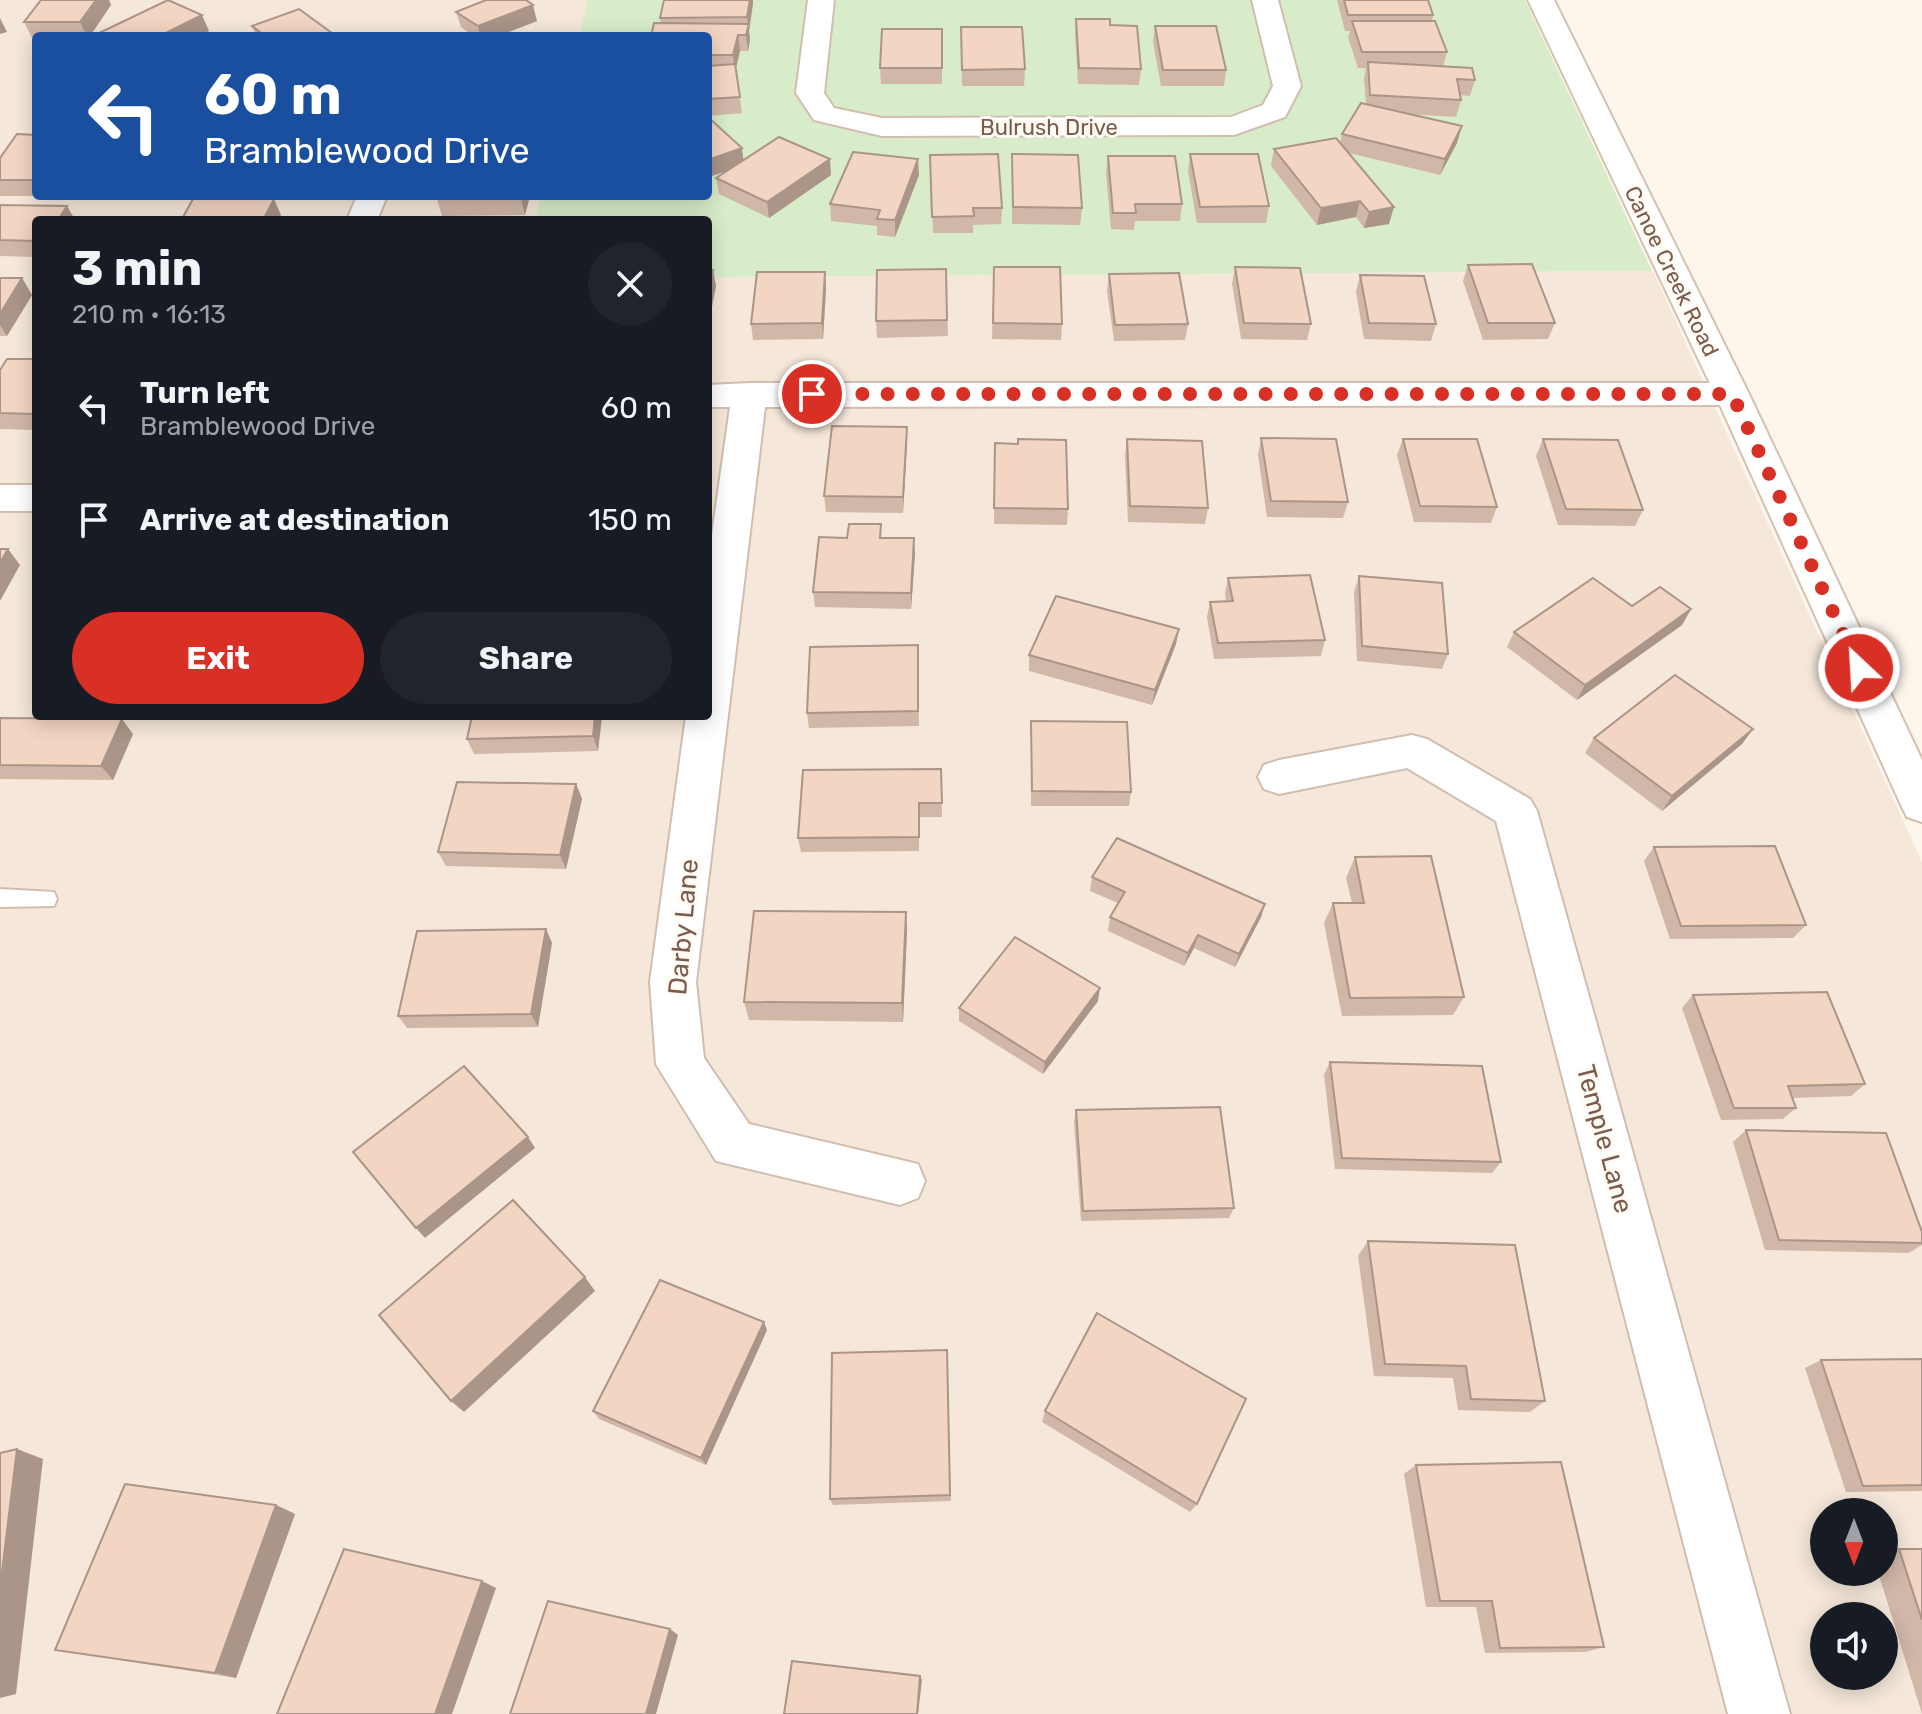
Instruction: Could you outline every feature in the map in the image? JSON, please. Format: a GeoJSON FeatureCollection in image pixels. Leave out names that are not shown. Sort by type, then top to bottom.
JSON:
{"type":"FeatureCollection","features":[{"type":"Feature","properties":{"kind":"street","name":"Bulrush Drive"},"geometry":{"type":"LineString","coordinates":[[821,0],[810,93],[824,114],[882,127],[898,127],[1234,126],[1275,111],[1287,86],[1265,0]]}},
{"type":"Feature","properties":{"kind":"street","name":"Canoe Creek Road"},"geometry":{"type":"LineString","coordinates":[[1541,0],[1732,394],[1922,805]]}},
{"type":"Feature","properties":{"kind":"street"},"geometry":{"type":"LineString","coordinates":[[712,678],[749,394]]}},
{"type":"Feature","properties":{"kind":"street"},"geometry":{"type":"LineString","coordinates":[[712,396],[1732,394]]}},
{"type":"Feature","properties":{"kind":"street"},"geometry":{"type":"LineString","coordinates":[[0,498],[32,498]]}},
{"type":"Feature","properties":{"kind":"street","name":"Darby Lane"},"geometry":{"type":"LineString","coordinates":[[706,720],[673,982],[680,1064],[734,1144],[900,1181]]}},
{"type":"Feature","properties":{"kind":"street","name":"Temple Lane"},"geometry":{"type":"LineString","coordinates":[[1279,777],[1412,751],[1515,811],[1759,1714]]}},
{"type":"Feature","properties":{"kind":"lane"},"geometry":{"type":"LineString","coordinates":[[0,898],[46,899]]}},
{"type":"Feature","properties":{"kind":"shaded area"},"geometry":{"type":"Polygon","coordinates":[[[0,0],[588,0],[580,32],[32,32],[32,200],[540,200],[536,216],[32,216],[32,720],[712,720],[712,277],[1653,271],[1922,862],[1922,1714],[0,1714],[0,0]]]}},
{"type":"Feature","properties":{"kind":"green space"},"geometry":{"type":"Polygon","coordinates":[[[588,0],[1525,0],[1652,271],[712,277],[712,216],[536,216],[540,200],[712,200],[712,32],[580,32],[588,0]]]}},
{"type":"Feature","properties":{"kind":"building"},"geometry":{"type":"Polygon","coordinates":[[[41,0],[96,0],[80,22],[24,22],[41,0]]]}},
{"type":"Feature","properties":{"kind":"building"},"geometry":{"type":"Polygon","coordinates":[[[168,0],[202,15],[168,32],[101,32],[168,0]]]}},
{"type":"Feature","properties":{"kind":"building"},"geometry":{"type":"Polygon","coordinates":[[[486,0],[526,0],[533,5],[478,26],[456,12],[486,0]]]}},
{"type":"Feature","properties":{"kind":"building"},"geometry":{"type":"Polygon","coordinates":[[[664,0],[750,0],[747,17],[660,18],[664,0]]]}},
{"type":"Feature","properties":{"kind":"building"},"geometry":{"type":"Polygon","coordinates":[[[1344,0],[1428,0],[1433,15],[1348,15],[1344,0]]]}},
{"type":"Feature","properties":{"kind":"building"},"geometry":{"type":"Polygon","coordinates":[[[299,9],[331,32],[260,32],[252,26],[299,9]]]}},
{"type":"Feature","properties":{"kind":"building"},"geometry":{"type":"Polygon","coordinates":[[[1076,19],[1110,19],[1110,25],[1137,26],[1141,69],[1079,68],[1076,19]]]}},
{"type":"Feature","properties":{"kind":"building"},"geometry":{"type":"Polygon","coordinates":[[[1352,21],[1435,21],[1447,52],[1362,52],[1352,21]]]}},
{"type":"Feature","properties":{"kind":"building"},"geometry":{"type":"Polygon","coordinates":[[[654,23],[749,24],[746,35],[738,35],[733,55],[712,55],[712,32],[652,32],[654,23]]]}},
{"type":"Feature","properties":{"kind":"building"},"geometry":{"type":"Polygon","coordinates":[[[1155,26],[1216,26],[1226,70],[1163,70],[1155,26]]]}},
{"type":"Feature","properties":{"kind":"building"},"geometry":{"type":"Polygon","coordinates":[[[961,27],[1022,27],[1025,69],[962,70],[961,27]]]}},
{"type":"Feature","properties":{"kind":"building"},"geometry":{"type":"Polygon","coordinates":[[[882,29],[942,29],[942,68],[880,68],[882,29]]]}},
{"type":"Feature","properties":{"kind":"building"},"geometry":{"type":"Polygon","coordinates":[[[1368,62],[1472,68],[1475,80],[1457,79],[1461,100],[1370,95],[1368,62]]]}},
{"type":"Feature","properties":{"kind":"building"},"geometry":{"type":"Polygon","coordinates":[[[735,64],[740,97],[712,99],[712,66],[735,64]]]}},
{"type":"Feature","properties":{"kind":"building"},"geometry":{"type":"Polygon","coordinates":[[[1361,103],[1462,126],[1445,159],[1342,134],[1361,103]]]}},
{"type":"Feature","properties":{"kind":"building"},"geometry":{"type":"Polygon","coordinates":[[[712,121],[742,148],[712,159],[712,121]]]}},
{"type":"Feature","properties":{"kind":"building"},"geometry":{"type":"Polygon","coordinates":[[[17,134],[32,135],[32,180],[0,180],[0,158],[17,134]]]}},
{"type":"Feature","properties":{"kind":"building"},"geometry":{"type":"Polygon","coordinates":[[[779,137],[830,159],[767,202],[716,178],[779,137]]]}},
{"type":"Feature","properties":{"kind":"building"},"geometry":{"type":"Polygon","coordinates":[[[1336,138],[1394,207],[1369,212],[1360,201],[1321,208],[1274,149],[1336,138]]]}},
{"type":"Feature","properties":{"kind":"building"},"geometry":{"type":"Polygon","coordinates":[[[853,152],[918,159],[895,220],[877,219],[880,210],[830,204],[853,152]]]}},
{"type":"Feature","properties":{"kind":"building"},"geometry":{"type":"Polygon","coordinates":[[[998,154],[1002,208],[973,208],[974,216],[932,217],[930,155],[998,154]]]}},
{"type":"Feature","properties":{"kind":"building"},"geometry":{"type":"Polygon","coordinates":[[[1012,154],[1078,155],[1082,208],[1013,207],[1012,154]]]}},
{"type":"Feature","properties":{"kind":"building"},"geometry":{"type":"Polygon","coordinates":[[[1190,154],[1258,154],[1269,206],[1200,207],[1190,154]]]}},
{"type":"Feature","properties":{"kind":"building"},"geometry":{"type":"Polygon","coordinates":[[[1108,156],[1175,156],[1182,204],[1135,204],[1136,213],[1113,213],[1108,156]]]}},
{"type":"Feature","properties":{"kind":"building"},"geometry":{"type":"Polygon","coordinates":[[[192,200],[273,200],[265,216],[184,216],[192,200]]]}},
{"type":"Feature","properties":{"kind":"building"},"geometry":{"type":"Polygon","coordinates":[[[0,205],[67,206],[61,216],[32,216],[32,241],[0,240],[0,205]]]}},
{"type":"Feature","properties":{"kind":"building"},"geometry":{"type":"Polygon","coordinates":[[[1532,264],[1555,323],[1488,323],[1468,265],[1532,264]]]}},
{"type":"Feature","properties":{"kind":"building"},"geometry":{"type":"Polygon","coordinates":[[[994,267],[1060,267],[1062,324],[993,323],[994,267]]]}},
{"type":"Feature","properties":{"kind":"building"},"geometry":{"type":"Polygon","coordinates":[[[1235,267],[1300,268],[1311,324],[1244,323],[1235,267]]]}},
{"type":"Feature","properties":{"kind":"building"},"geometry":{"type":"Polygon","coordinates":[[[946,269],[947,320],[876,321],[877,270],[946,269]]]}},
{"type":"Feature","properties":{"kind":"building"},"geometry":{"type":"Polygon","coordinates":[[[757,272],[825,272],[822,323],[751,324],[757,272]]]}},
{"type":"Feature","properties":{"kind":"building"},"geometry":{"type":"Polygon","coordinates":[[[1179,273],[1188,324],[1115,325],[1109,274],[1179,273]]]}},
{"type":"Feature","properties":{"kind":"building"},"geometry":{"type":"Polygon","coordinates":[[[1360,275],[1424,276],[1436,324],[1369,323],[1360,275]]]}},
{"type":"Feature","properties":{"kind":"building"},"geometry":{"type":"Polygon","coordinates":[[[0,278],[22,278],[0,314],[0,278]]]}},
{"type":"Feature","properties":{"kind":"building"},"geometry":{"type":"Polygon","coordinates":[[[7,359],[32,359],[32,414],[0,413],[0,370],[7,359]]]}},
{"type":"Feature","properties":{"kind":"building"},"geometry":{"type":"Polygon","coordinates":[[[832,426],[907,427],[903,497],[824,496],[832,426]]]}},
{"type":"Feature","properties":{"kind":"building"},"geometry":{"type":"Polygon","coordinates":[[[1261,438],[1336,439],[1348,502],[1271,501],[1261,438]]]}},
{"type":"Feature","properties":{"kind":"building"},"geometry":{"type":"Polygon","coordinates":[[[1018,439],[1066,440],[1068,509],[994,508],[995,443],[1018,444],[1018,439]]]}},
{"type":"Feature","properties":{"kind":"building"},"geometry":{"type":"Polygon","coordinates":[[[1127,439],[1202,441],[1208,508],[1130,506],[1127,439]]]}},
{"type":"Feature","properties":{"kind":"building"},"geometry":{"type":"Polygon","coordinates":[[[1403,439],[1477,439],[1497,507],[1420,506],[1403,439]]]}},
{"type":"Feature","properties":{"kind":"building"},"geometry":{"type":"Polygon","coordinates":[[[1543,439],[1618,440],[1643,510],[1566,509],[1543,439]]]}},
{"type":"Feature","properties":{"kind":"building"},"geometry":{"type":"Polygon","coordinates":[[[849,524],[881,524],[880,538],[914,538],[911,593],[813,592],[819,537],[847,538],[849,524]]]}},
{"type":"Feature","properties":{"kind":"building"},"geometry":{"type":"Polygon","coordinates":[[[0,549],[8,549],[0,563],[0,549]]]}},
{"type":"Feature","properties":{"kind":"building"},"geometry":{"type":"Polygon","coordinates":[[[1310,575],[1325,640],[1218,643],[1210,602],[1233,601],[1228,578],[1310,575]]]}},
{"type":"Feature","properties":{"kind":"building"},"geometry":{"type":"Polygon","coordinates":[[[1359,576],[1442,583],[1448,654],[1362,646],[1359,576]]]}},
{"type":"Feature","properties":{"kind":"building"},"geometry":{"type":"Polygon","coordinates":[[[1593,578],[1632,606],[1660,587],[1691,609],[1585,685],[1514,632],[1593,578]]]}},
{"type":"Feature","properties":{"kind":"building"},"geometry":{"type":"Polygon","coordinates":[[[1056,596],[1179,629],[1155,690],[1029,655],[1056,596]]]}},
{"type":"Feature","properties":{"kind":"building"},"geometry":{"type":"Polygon","coordinates":[[[918,645],[918,711],[807,713],[810,647],[918,645]]]}},
{"type":"Feature","properties":{"kind":"building"},"geometry":{"type":"Polygon","coordinates":[[[1675,675],[1753,729],[1672,796],[1594,738],[1675,675]]]}},
{"type":"Feature","properties":{"kind":"building"},"geometry":{"type":"Polygon","coordinates":[[[0,718],[122,720],[101,766],[0,765],[0,718]]]}},
{"type":"Feature","properties":{"kind":"building"},"geometry":{"type":"Polygon","coordinates":[[[471,720],[595,720],[593,736],[467,739],[471,720]]]}},
{"type":"Feature","properties":{"kind":"building"},"geometry":{"type":"Polygon","coordinates":[[[1031,721],[1127,722],[1131,792],[1032,791],[1031,721]]]}},
{"type":"Feature","properties":{"kind":"building"},"geometry":{"type":"Polygon","coordinates":[[[941,769],[942,803],[919,803],[919,837],[798,838],[803,770],[941,769]]]}},
{"type":"Feature","properties":{"kind":"building"},"geometry":{"type":"Polygon","coordinates":[[[457,782],[576,784],[560,855],[438,852],[457,782]]]}},
{"type":"Feature","properties":{"kind":"building"},"geometry":{"type":"Polygon","coordinates":[[[1117,838],[1265,904],[1239,954],[1198,935],[1188,953],[1110,917],[1125,892],[1092,877],[1117,838]]]}},
{"type":"Feature","properties":{"kind":"building"},"geometry":{"type":"Polygon","coordinates":[[[1775,846],[1806,925],[1681,926],[1654,847],[1775,846]]]}},
{"type":"Feature","properties":{"kind":"building"},"geometry":{"type":"Polygon","coordinates":[[[1431,856],[1464,997],[1350,998],[1333,903],[1364,903],[1355,857],[1431,856]]]}},
{"type":"Feature","properties":{"kind":"building"},"geometry":{"type":"Polygon","coordinates":[[[754,911],[906,912],[902,1003],[744,1002],[754,911]]]}},
{"type":"Feature","properties":{"kind":"building"},"geometry":{"type":"Polygon","coordinates":[[[546,929],[531,1014],[398,1016],[417,931],[546,929]]]}},
{"type":"Feature","properties":{"kind":"building"},"geometry":{"type":"Polygon","coordinates":[[[1015,937],[1100,988],[1045,1062],[959,1008],[1015,937]]]}},
{"type":"Feature","properties":{"kind":"building"},"geometry":{"type":"Polygon","coordinates":[[[1827,992],[1865,1084],[1788,1086],[1796,1108],[1734,1108],[1693,995],[1827,992]]]}},
{"type":"Feature","properties":{"kind":"building"},"geometry":{"type":"Polygon","coordinates":[[[1330,1062],[1482,1066],[1501,1162],[1342,1158],[1330,1062]]]}},
{"type":"Feature","properties":{"kind":"building"},"geometry":{"type":"Polygon","coordinates":[[[464,1066],[528,1137],[416,1228],[353,1152],[464,1066]]]}},
{"type":"Feature","properties":{"kind":"building"},"geometry":{"type":"Polygon","coordinates":[[[1220,1107],[1234,1208],[1083,1211],[1076,1110],[1220,1107]]]}},
{"type":"Feature","properties":{"kind":"building"},"geometry":{"type":"Polygon","coordinates":[[[1746,1130],[1886,1133],[1922,1232],[1922,1243],[1779,1240],[1746,1130]]]}},
{"type":"Feature","properties":{"kind":"building"},"geometry":{"type":"Polygon","coordinates":[[[513,1200],[585,1277],[451,1401],[379,1315],[513,1200]]]}},
{"type":"Feature","properties":{"kind":"building"},"geometry":{"type":"Polygon","coordinates":[[[1368,1241],[1515,1245],[1545,1401],[1471,1399],[1466,1366],[1385,1364],[1368,1241]]]}},
{"type":"Feature","properties":{"kind":"building"},"geometry":{"type":"Polygon","coordinates":[[[660,1280],[764,1322],[701,1458],[593,1411],[660,1280]]]}},
{"type":"Feature","properties":{"kind":"building"},"geometry":{"type":"Polygon","coordinates":[[[1097,1313],[1246,1399],[1197,1504],[1045,1411],[1097,1313]]]}},
{"type":"Feature","properties":{"kind":"building"},"geometry":{"type":"Polygon","coordinates":[[[947,1350],[950,1495],[830,1499],[832,1353],[947,1350]]]}},
{"type":"Feature","properties":{"kind":"building"},"geometry":{"type":"Polygon","coordinates":[[[1922,1359],[1922,1485],[1863,1486],[1821,1360],[1922,1359]]]}},
{"type":"Feature","properties":{"kind":"building"},"geometry":{"type":"Polygon","coordinates":[[[17,1449],[0,1588],[0,1453],[17,1449]]]}},
{"type":"Feature","properties":{"kind":"building"},"geometry":{"type":"Polygon","coordinates":[[[1561,1462],[1604,1647],[1500,1648],[1492,1601],[1440,1601],[1416,1465],[1561,1462]]]}},
{"type":"Feature","properties":{"kind":"building"},"geometry":{"type":"Polygon","coordinates":[[[125,1484],[276,1505],[215,1673],[55,1650],[125,1484]]]}},
{"type":"Feature","properties":{"kind":"building"},"geometry":{"type":"Polygon","coordinates":[[[344,1549],[482,1581],[435,1714],[277,1714],[344,1549]]]}},
{"type":"Feature","properties":{"kind":"building"},"geometry":{"type":"Polygon","coordinates":[[[1899,1549],[1922,1549],[1922,1620],[1899,1549]]]}},
{"type":"Feature","properties":{"kind":"building"},"geometry":{"type":"Polygon","coordinates":[[[548,1601],[670,1629],[646,1714],[510,1714],[548,1601]]]}},
{"type":"Feature","properties":{"kind":"building"},"geometry":{"type":"Polygon","coordinates":[[[792,1661],[920,1676],[917,1714],[784,1714],[792,1661]]]}},
{"type":"Feature","properties":{"kind":"route"},"geometry":{"type":"LineString","coordinates":[[812,394],[1732,394],[1859,668]]}}]}
